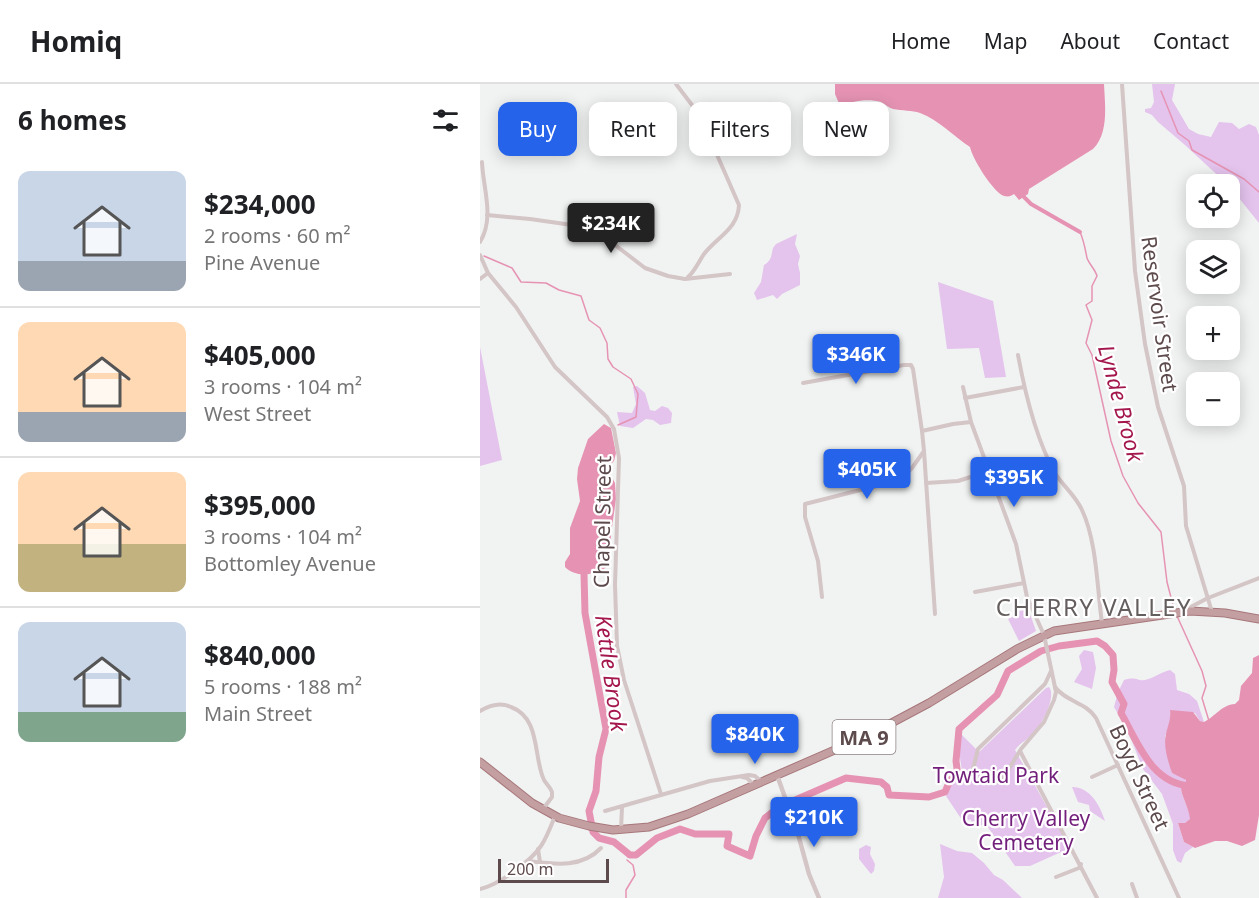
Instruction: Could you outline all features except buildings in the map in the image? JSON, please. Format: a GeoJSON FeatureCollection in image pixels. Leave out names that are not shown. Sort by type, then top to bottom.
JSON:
{"type":"FeatureCollection","features":[{"type":"Feature","properties":{"kind":"highway","name":"MA 9"},"geometry":{"type":"LineString","coordinates":[[480,762],[542,810],[555,816],[592,827],[621,830],[649,827],[665,823],[860,739],[913,712],[1017,649],[1064,628],[1177,612],[1212,612],[1259,620]]}},
{"type":"Feature","properties":{"kind":"street"},"geometry":{"type":"LineString","coordinates":[[676,84],[692,105],[707,132],[739,205],[731,227],[707,250],[692,273],[685,279]]}},
{"type":"Feature","properties":{"kind":"street","name":"Reservoir Street"},"geometry":{"type":"LineString","coordinates":[[1122,84],[1135,271],[1144,340],[1155,398],[1184,486],[1185,519],[1212,612]]}},
{"type":"Feature","properties":{"kind":"street"},"geometry":{"type":"LineString","coordinates":[[480,242],[485,231],[487,215],[482,162]]}},
{"type":"Feature","properties":{"kind":"street"},"geometry":{"type":"LineString","coordinates":[[487,215],[593,228],[645,268],[668,276],[685,279],[730,274]]}},
{"type":"Feature","properties":{"kind":"street","name":"Chapel Street"},"geometry":{"type":"LineString","coordinates":[[480,255],[488,273],[516,307],[555,367],[607,417],[614,429],[619,458],[615,585],[617,646],[624,680],[661,794]]}},
{"type":"Feature","properties":{"kind":"street"},"geometry":{"type":"LineString","coordinates":[[480,279],[488,273]]}},
{"type":"Feature","properties":{"kind":"street"},"geometry":{"type":"LineString","coordinates":[[1018,355],[1024,387],[1052,466],[1083,512],[1094,550],[1102,623]]}},
{"type":"Feature","properties":{"kind":"street"},"geometry":{"type":"LineString","coordinates":[[802,383],[911,365],[922,430],[935,614]]}},
{"type":"Feature","properties":{"kind":"street"},"geometry":{"type":"LineString","coordinates":[[963,387],[971,422],[1016,544],[1027,597],[1044,635],[1055,686],[1054,700],[1044,722],[1020,751],[1004,777],[998,782],[987,782],[974,774],[975,756],[980,746],[1045,684],[1051,671]]}},
{"type":"Feature","properties":{"kind":"street"},"geometry":{"type":"LineString","coordinates":[[965,398],[1024,387]]}},
{"type":"Feature","properties":{"kind":"street"},"geometry":{"type":"LineString","coordinates":[[922,430],[971,422]]}},
{"type":"Feature","properties":{"kind":"street"},"geometry":{"type":"LineString","coordinates":[[822,597],[818,561],[805,517],[805,504],[900,480],[924,451]]}},
{"type":"Feature","properties":{"kind":"street"},"geometry":{"type":"LineString","coordinates":[[926,483],[958,481],[988,471]]}},
{"type":"Feature","properties":{"kind":"street"},"geometry":{"type":"LineString","coordinates":[[1177,612],[1208,597],[1259,578]]}},
{"type":"Feature","properties":{"kind":"street"},"geometry":{"type":"LineString","coordinates":[[975,592],[1024,583]]}},
{"type":"Feature","properties":{"kind":"street","name":"Boyd Street"},"geometry":{"type":"LineString","coordinates":[[1055,686],[1063,695],[1086,706],[1092,712],[1179,898]]}},
{"type":"Feature","properties":{"kind":"street"},"geometry":{"type":"LineString","coordinates":[[480,711],[495,705],[509,705],[528,720],[544,780],[552,792],[552,797],[542,810]]}},
{"type":"Feature","properties":{"kind":"street"},"geometry":{"type":"LineString","coordinates":[[1020,751],[1097,898]]}},
{"type":"Feature","properties":{"kind":"street"},"geometry":{"type":"LineString","coordinates":[[1092,777],[1118,765]]}},
{"type":"Feature","properties":{"kind":"street"},"geometry":{"type":"LineString","coordinates":[[777,775],[819,898]]}},
{"type":"Feature","properties":{"kind":"street"},"geometry":{"type":"LineString","coordinates":[[605,811],[710,781],[755,776],[762,782]]}},
{"type":"Feature","properties":{"kind":"street"},"geometry":{"type":"LineString","coordinates":[[741,777],[747,778],[754,785]]}},
{"type":"Feature","properties":{"kind":"street"},"geometry":{"type":"LineString","coordinates":[[621,830],[622,806]]}},
{"type":"Feature","properties":{"kind":"street"},"geometry":{"type":"LineString","coordinates":[[480,889],[495,884],[526,861],[538,849],[555,816]]}},
{"type":"Feature","properties":{"kind":"street"},"geometry":{"type":"LineString","coordinates":[[526,861],[562,864],[578,862],[593,856],[601,848]]}},
{"type":"Feature","properties":{"kind":"street"},"geometry":{"type":"LineString","coordinates":[[538,849],[540,862]]}},
{"type":"Feature","properties":{"kind":"street"},"geometry":{"type":"LineString","coordinates":[[1056,877],[1078,868],[1080,864]]}},
{"type":"Feature","properties":{"kind":"street"},"geometry":{"type":"LineString","coordinates":[[1132,884],[1137,898]]}},
{"type":"Feature","properties":{"kind":"green space"},"geometry":{"type":"Polygon","coordinates":[[[1152,84],[1175,84],[1172,100],[1189,129],[1198,134],[1211,137],[1219,122],[1232,123],[1239,129],[1249,124],[1256,127],[1259,135],[1259,223],[1240,199],[1240,174],[1216,174],[1152,115],[1145,112],[1145,109],[1151,108],[1154,102],[1152,84]]]}},
{"type":"Feature","properties":{"kind":"green space"},"geometry":{"type":"Polygon","coordinates":[[[797,234],[795,244],[800,256],[798,264],[800,285],[777,299],[773,295],[757,300],[754,293],[761,282],[764,265],[770,260],[773,248],[776,244],[797,234]]]}},
{"type":"Feature","properties":{"kind":"green space"},"geometry":{"type":"Polygon","coordinates":[[[938,282],[993,301],[1006,377],[985,378],[979,348],[947,349],[938,282]]]}},
{"type":"Feature","properties":{"kind":"green space"},"geometry":{"type":"Polygon","coordinates":[[[480,347],[502,460],[480,466],[480,347]]]}},
{"type":"Feature","properties":{"kind":"green space"},"geometry":{"type":"Polygon","coordinates":[[[637,386],[645,393],[650,410],[655,411],[662,406],[668,408],[672,413],[671,423],[660,425],[653,420],[646,419],[633,428],[620,426],[617,412],[632,413],[636,404],[633,387],[637,386]]]}},
{"type":"Feature","properties":{"kind":"green space"},"geometry":{"type":"Polygon","coordinates":[[[1028,608],[1036,631],[1019,641],[1008,619],[1015,616],[1014,613],[1028,608]]]}},
{"type":"Feature","properties":{"kind":"green space"},"geometry":{"type":"Polygon","coordinates":[[[1084,650],[1093,652],[1096,668],[1092,689],[1074,682],[1082,669],[1079,656],[1084,650]]]}},
{"type":"Feature","properties":{"kind":"green space"},"geometry":{"type":"Polygon","coordinates":[[[1170,670],[1175,674],[1177,690],[1189,694],[1197,701],[1204,722],[1200,721],[1195,713],[1170,711],[1171,722],[1165,736],[1172,773],[1184,778],[1187,782],[1181,788],[1191,819],[1185,823],[1178,823],[1184,842],[1193,847],[1185,853],[1181,863],[1177,861],[1173,850],[1173,824],[1162,794],[1143,769],[1127,729],[1114,707],[1124,680],[1132,678],[1145,680],[1170,670]]]}},
{"type":"Feature","properties":{"kind":"green space"},"geometry":{"type":"Polygon","coordinates":[[[1049,687],[1050,704],[1044,718],[1033,734],[1015,750],[1070,848],[1030,866],[1015,866],[985,823],[977,828],[970,819],[964,823],[946,796],[952,783],[962,771],[958,745],[960,733],[979,752],[1049,687]]]}},
{"type":"Feature","properties":{"kind":"green space"},"geometry":{"type":"Polygon","coordinates":[[[1072,787],[1084,790],[1093,798],[1105,821],[1090,811],[1089,805],[1078,802],[1072,787]]]}},
{"type":"Feature","properties":{"kind":"green space"},"geometry":{"type":"Polygon","coordinates":[[[940,844],[957,851],[972,853],[1022,898],[938,898],[944,877],[940,844]]]}},
{"type":"Feature","properties":{"kind":"green space"},"geometry":{"type":"Polygon","coordinates":[[[866,845],[871,847],[870,854],[875,864],[871,874],[859,859],[859,849],[866,845]]]}},
{"type":"Feature","properties":{"kind":"shaded area"},"geometry":{"type":"Polygon","coordinates":[[[835,84],[1104,84],[1104,127],[1093,149],[1029,189],[1028,194],[1019,200],[1014,194],[1004,196],[999,193],[984,174],[970,147],[927,116],[917,112],[893,109],[889,107],[889,102],[871,100],[838,102],[835,94],[835,84]]]}},
{"type":"Feature","properties":{"kind":"shaded area"},"geometry":{"type":"Polygon","coordinates":[[[604,424],[611,428],[616,453],[608,470],[615,483],[616,499],[610,564],[594,573],[575,573],[565,567],[565,562],[570,554],[570,528],[580,501],[578,468],[588,439],[604,424]]]}},
{"type":"Feature","properties":{"kind":"shaded area"},"geometry":{"type":"Polygon","coordinates":[[[1259,655],[1259,815],[1255,840],[1242,846],[1227,841],[1215,841],[1195,848],[1184,842],[1178,823],[1185,823],[1190,819],[1181,788],[1186,784],[1186,780],[1172,773],[1166,754],[1165,739],[1170,710],[1193,712],[1200,721],[1204,722],[1222,709],[1235,704],[1239,700],[1241,686],[1252,673],[1253,658],[1259,655]]]}},
{"type":"Feature","properties":{"kind":"waterway"},"geometry":{"type":"LineString","coordinates":[[1161,91],[1178,133],[1189,141],[1192,150],[1244,179],[1259,192]]}},
{"type":"Feature","properties":{"kind":"waterway","name":"Lynde Brook"},"geometry":{"type":"LineString","coordinates":[[1024,197],[1031,204],[1080,232]]}},
{"type":"Feature","properties":{"kind":"waterway","name":"Lynde Brook"},"geometry":{"type":"LineString","coordinates":[[1080,232],[1087,258],[1097,276],[1092,286],[1092,301],[1086,305],[1092,320],[1086,343],[1092,355],[1111,441],[1123,476],[1138,503],[1161,532],[1167,582],[1174,609]]}},
{"type":"Feature","properties":{"kind":"waterway","name":"Kettle Brook"},"geometry":{"type":"LineString","coordinates":[[484,256],[512,268],[521,282],[546,283],[559,290],[581,296],[589,320],[600,328],[607,343],[608,359],[613,367],[631,379],[638,394],[636,417],[618,425]]}},
{"type":"Feature","properties":{"kind":"waterway","name":"Kettle Brook"},"geometry":{"type":"LineString","coordinates":[[584,574],[585,613],[606,729],[599,757],[596,791],[589,811],[593,832],[599,838],[614,842],[630,855],[636,855],[657,838],[680,829],[695,834],[729,834],[727,846],[750,856],[765,818],[779,807],[846,778],[881,782],[887,787],[889,795],[929,797],[945,792],[950,780],[958,776],[956,761],[959,729],[997,695],[1008,671],[1041,651],[1097,641],[1113,655],[1112,682],[1124,704],[1121,713],[1140,749],[1156,770],[1166,778],[1178,784],[1192,786]]}},
{"type":"Feature","properties":{"kind":"waterway","name":"Lynde Brook"},"geometry":{"type":"LineString","coordinates":[[1177,616],[1202,671],[1206,686],[1202,698],[1209,721]]}},
{"type":"Feature","properties":{"kind":"waterway"},"geometry":{"type":"LineString","coordinates":[[626,898],[626,890],[635,875],[633,865],[627,860]]}},
{"type":"Feature","properties":{"kind":"district","name":"CHERRY VALLEY"},"geometry":{"type":"Point","coordinates":[1094,606]}},
{"type":"Feature","properties":{"kind":"park label","name":"Towtaid Park"},"geometry":{"type":"Point","coordinates":[996,775]}},
{"type":"Feature","properties":{"kind":"park label","name":"Cherry Valley Cemetery"},"geometry":{"type":"Point","coordinates":[1026,830]}}]}
